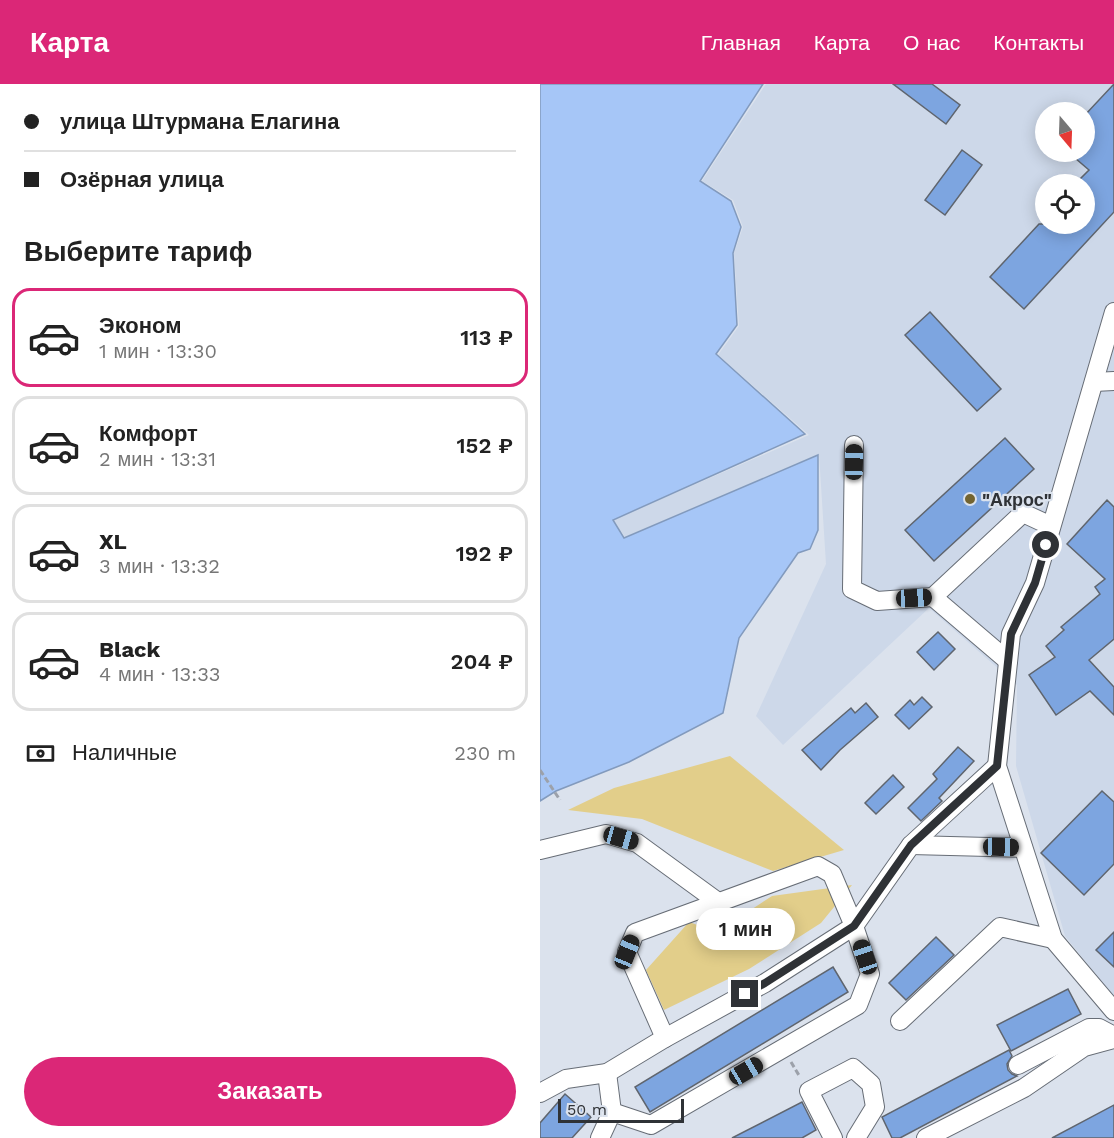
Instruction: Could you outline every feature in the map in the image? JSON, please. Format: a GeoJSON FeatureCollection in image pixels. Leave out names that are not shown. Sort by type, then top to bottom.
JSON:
{"type":"FeatureCollection","features":[{"type":"Feature","properties":{"kind":"street"},"geometry":{"type":"LineString","coordinates":[[1114,312],[1035,583],[1011,634],[997,766],[1053,939],[1114,1011]]}},
{"type":"Feature","properties":{"kind":"street"},"geometry":{"type":"LineString","coordinates":[[1094,382],[1114,381]]}},
{"type":"Feature","properties":{"kind":"street"},"geometry":{"type":"LineString","coordinates":[[854,445],[852,589],[877,601],[933,597],[1023,513],[1051,526]]}},
{"type":"Feature","properties":{"kind":"street"},"geometry":{"type":"LineString","coordinates":[[933,597],[1008,660]]}},
{"type":"Feature","properties":{"kind":"street"},"geometry":{"type":"LineString","coordinates":[[540,1093],[566,1078],[607,1073],[765,983],[854,926],[911,845],[997,766]]}},
{"type":"Feature","properties":{"kind":"street"},"geometry":{"type":"LineString","coordinates":[[540,850],[606,834],[637,843],[718,902]]}},
{"type":"Feature","properties":{"kind":"street"},"geometry":{"type":"LineString","coordinates":[[911,845],[1023,848]]}},
{"type":"Feature","properties":{"kind":"street"},"geometry":{"type":"LineString","coordinates":[[612,1112],[651,1125],[858,1005],[870,974],[854,926],[832,874],[818,866],[635,933],[627,952],[665,1038]]}},
{"type":"Feature","properties":{"kind":"street"},"geometry":{"type":"LineString","coordinates":[[900,1021],[1000,927],[1053,939]]}},
{"type":"Feature","properties":{"kind":"street"},"geometry":{"type":"LineString","coordinates":[[1017,1065],[1089,1029],[1099,1028],[1114,1037]]}},
{"type":"Feature","properties":{"kind":"street"},"geometry":{"type":"LineString","coordinates":[[926,1138],[1024,1088],[1084,1047],[1114,1037]]}},
{"type":"Feature","properties":{"kind":"street"},"geometry":{"type":"LineString","coordinates":[[833,1138],[809,1091],[854,1068],[871,1084],[875,1107],[856,1138]]}},
{"type":"Feature","properties":{"kind":"street"},"geometry":{"type":"LineString","coordinates":[[600,1138],[612,1112],[607,1073]]}},
{"type":"Feature","properties":{"kind":"path"},"geometry":{"type":"LineString","coordinates":[[540,770],[560,800]]}},
{"type":"Feature","properties":{"kind":"path"},"geometry":{"type":"LineString","coordinates":[[783,1050],[809,1091]]}},
{"type":"Feature","properties":{"kind":"shaded area"},"geometry":{"type":"Polygon","coordinates":[[[766,84],[1114,84],[1114,997],[1065,936],[1016,766],[1017,685],[929,608],[783,745],[756,716],[826,564],[819,454],[625,537],[613,520],[809,435],[718,355],[739,326],[734,253],[743,227],[733,200],[702,181],[766,84]]]}},
{"type":"Feature","properties":{"kind":"shaded area"},"geometry":{"type":"Polygon","coordinates":[[[730,756],[844,850],[773,871],[642,819],[568,810],[614,788],[730,756]]]}},
{"type":"Feature","properties":{"kind":"shaded area"},"geometry":{"type":"Polygon","coordinates":[[[852,885],[821,923],[749,969],[664,1010],[646,970],[689,922],[717,932],[772,896],[852,885]]]}},
{"type":"Feature","properties":{"kind":"water"},"geometry":{"type":"Polygon","coordinates":[[[540,84],[763,84],[700,181],[731,201],[741,227],[733,253],[737,325],[716,354],[805,434],[613,520],[624,538],[818,455],[818,530],[810,549],[798,553],[739,638],[723,713],[629,762],[556,791],[540,801],[540,84]]]}},
{"type":"Feature","properties":{"kind":"building"},"geometry":{"type":"Polygon","coordinates":[[[893,84],[932,84],[960,105],[946,124],[893,84]]]}},
{"type":"Feature","properties":{"kind":"building"},"geometry":{"type":"Polygon","coordinates":[[[1114,84],[1114,212],[1095,232],[1095,174],[1085,174],[1089,170],[1080,162],[1095,162],[1095,104],[1114,84]]]}},
{"type":"Feature","properties":{"kind":"building"},"geometry":{"type":"Polygon","coordinates":[[[962,150],[982,165],[945,215],[925,200],[962,150]]]}},
{"type":"Feature","properties":{"kind":"building"},"geometry":{"type":"Polygon","coordinates":[[[1035,228],[1035,234],[1094,234],[1024,309],[990,277],[1035,228]]]}},
{"type":"Feature","properties":{"kind":"building"},"geometry":{"type":"Polygon","coordinates":[[[930,312],[1001,389],[977,411],[905,335],[930,312]]]}},
{"type":"Feature","properties":{"kind":"building","name":"\"Акрос\""},"geometry":{"type":"Polygon","coordinates":[[[1005,438],[1034,469],[934,561],[905,530],[1005,438]]]}},
{"type":"Feature","properties":{"kind":"building"},"geometry":{"type":"Polygon","coordinates":[[[1107,500],[1114,507],[1114,639],[1089,660],[1114,687],[1114,715],[1090,691],[1056,715],[1029,675],[1055,657],[1046,646],[1064,630],[1061,627],[1100,594],[1095,587],[1105,579],[1067,544],[1107,500]]]}},
{"type":"Feature","properties":{"kind":"building"},"geometry":{"type":"Polygon","coordinates":[[[938,632],[955,649],[934,670],[917,652],[938,632]]]}},
{"type":"Feature","properties":{"kind":"building"},"geometry":{"type":"Polygon","coordinates":[[[922,697],[932,707],[909,729],[895,715],[910,700],[914,705],[922,697]]]}},
{"type":"Feature","properties":{"kind":"building"},"geometry":{"type":"Polygon","coordinates":[[[866,703],[878,717],[821,770],[802,750],[851,708],[855,713],[866,703]]]}},
{"type":"Feature","properties":{"kind":"building"},"geometry":{"type":"Polygon","coordinates":[[[958,747],[974,761],[939,798],[942,801],[921,821],[908,808],[937,779],[933,774],[958,747]]]}},
{"type":"Feature","properties":{"kind":"building"},"geometry":{"type":"Polygon","coordinates":[[[893,775],[904,787],[876,814],[865,803],[893,775]]]}},
{"type":"Feature","properties":{"kind":"building"},"geometry":{"type":"Polygon","coordinates":[[[1102,791],[1114,802],[1114,864],[1084,895],[1041,853],[1102,791]]]}},
{"type":"Feature","properties":{"kind":"building"},"geometry":{"type":"Polygon","coordinates":[[[1114,932],[1114,967],[1096,950],[1114,932]]]}},
{"type":"Feature","properties":{"kind":"building"},"geometry":{"type":"Polygon","coordinates":[[[936,937],[954,955],[906,1000],[889,983],[936,937]]]}},
{"type":"Feature","properties":{"kind":"building"},"geometry":{"type":"Polygon","coordinates":[[[833,967],[848,992],[650,1112],[635,1087],[833,967]]]}},
{"type":"Feature","properties":{"kind":"building"},"geometry":{"type":"Polygon","coordinates":[[[1068,989],[1081,1014],[1011,1051],[997,1025],[1068,989]]]}},
{"type":"Feature","properties":{"kind":"building"},"geometry":{"type":"Polygon","coordinates":[[[1009,1050],[1012,1056],[1007,1064],[1008,1070],[1017,1076],[900,1138],[892,1138],[882,1117],[1009,1050]]]}},
{"type":"Feature","properties":{"kind":"building"},"geometry":{"type":"Polygon","coordinates":[[[565,1094],[591,1117],[572,1138],[540,1138],[540,1123],[565,1094]]]}},
{"type":"Feature","properties":{"kind":"building"},"geometry":{"type":"Polygon","coordinates":[[[802,1102],[816,1130],[802,1138],[732,1138],[802,1102]]]}},
{"type":"Feature","properties":{"kind":"building"},"geometry":{"type":"Polygon","coordinates":[[[1114,1105],[1114,1138],[1052,1138],[1114,1105]]]}},
{"type":"Feature","properties":{"kind":"place","name":"\"Акрос\""},"geometry":{"type":"Point","coordinates":[970,499]}},
{"type":"Feature","properties":{"kind":"route"},"geometry":{"type":"LineString","coordinates":[[745,994],[854,926],[911,845],[997,766],[1011,634],[1035,583],[1046,545]]}}]}
